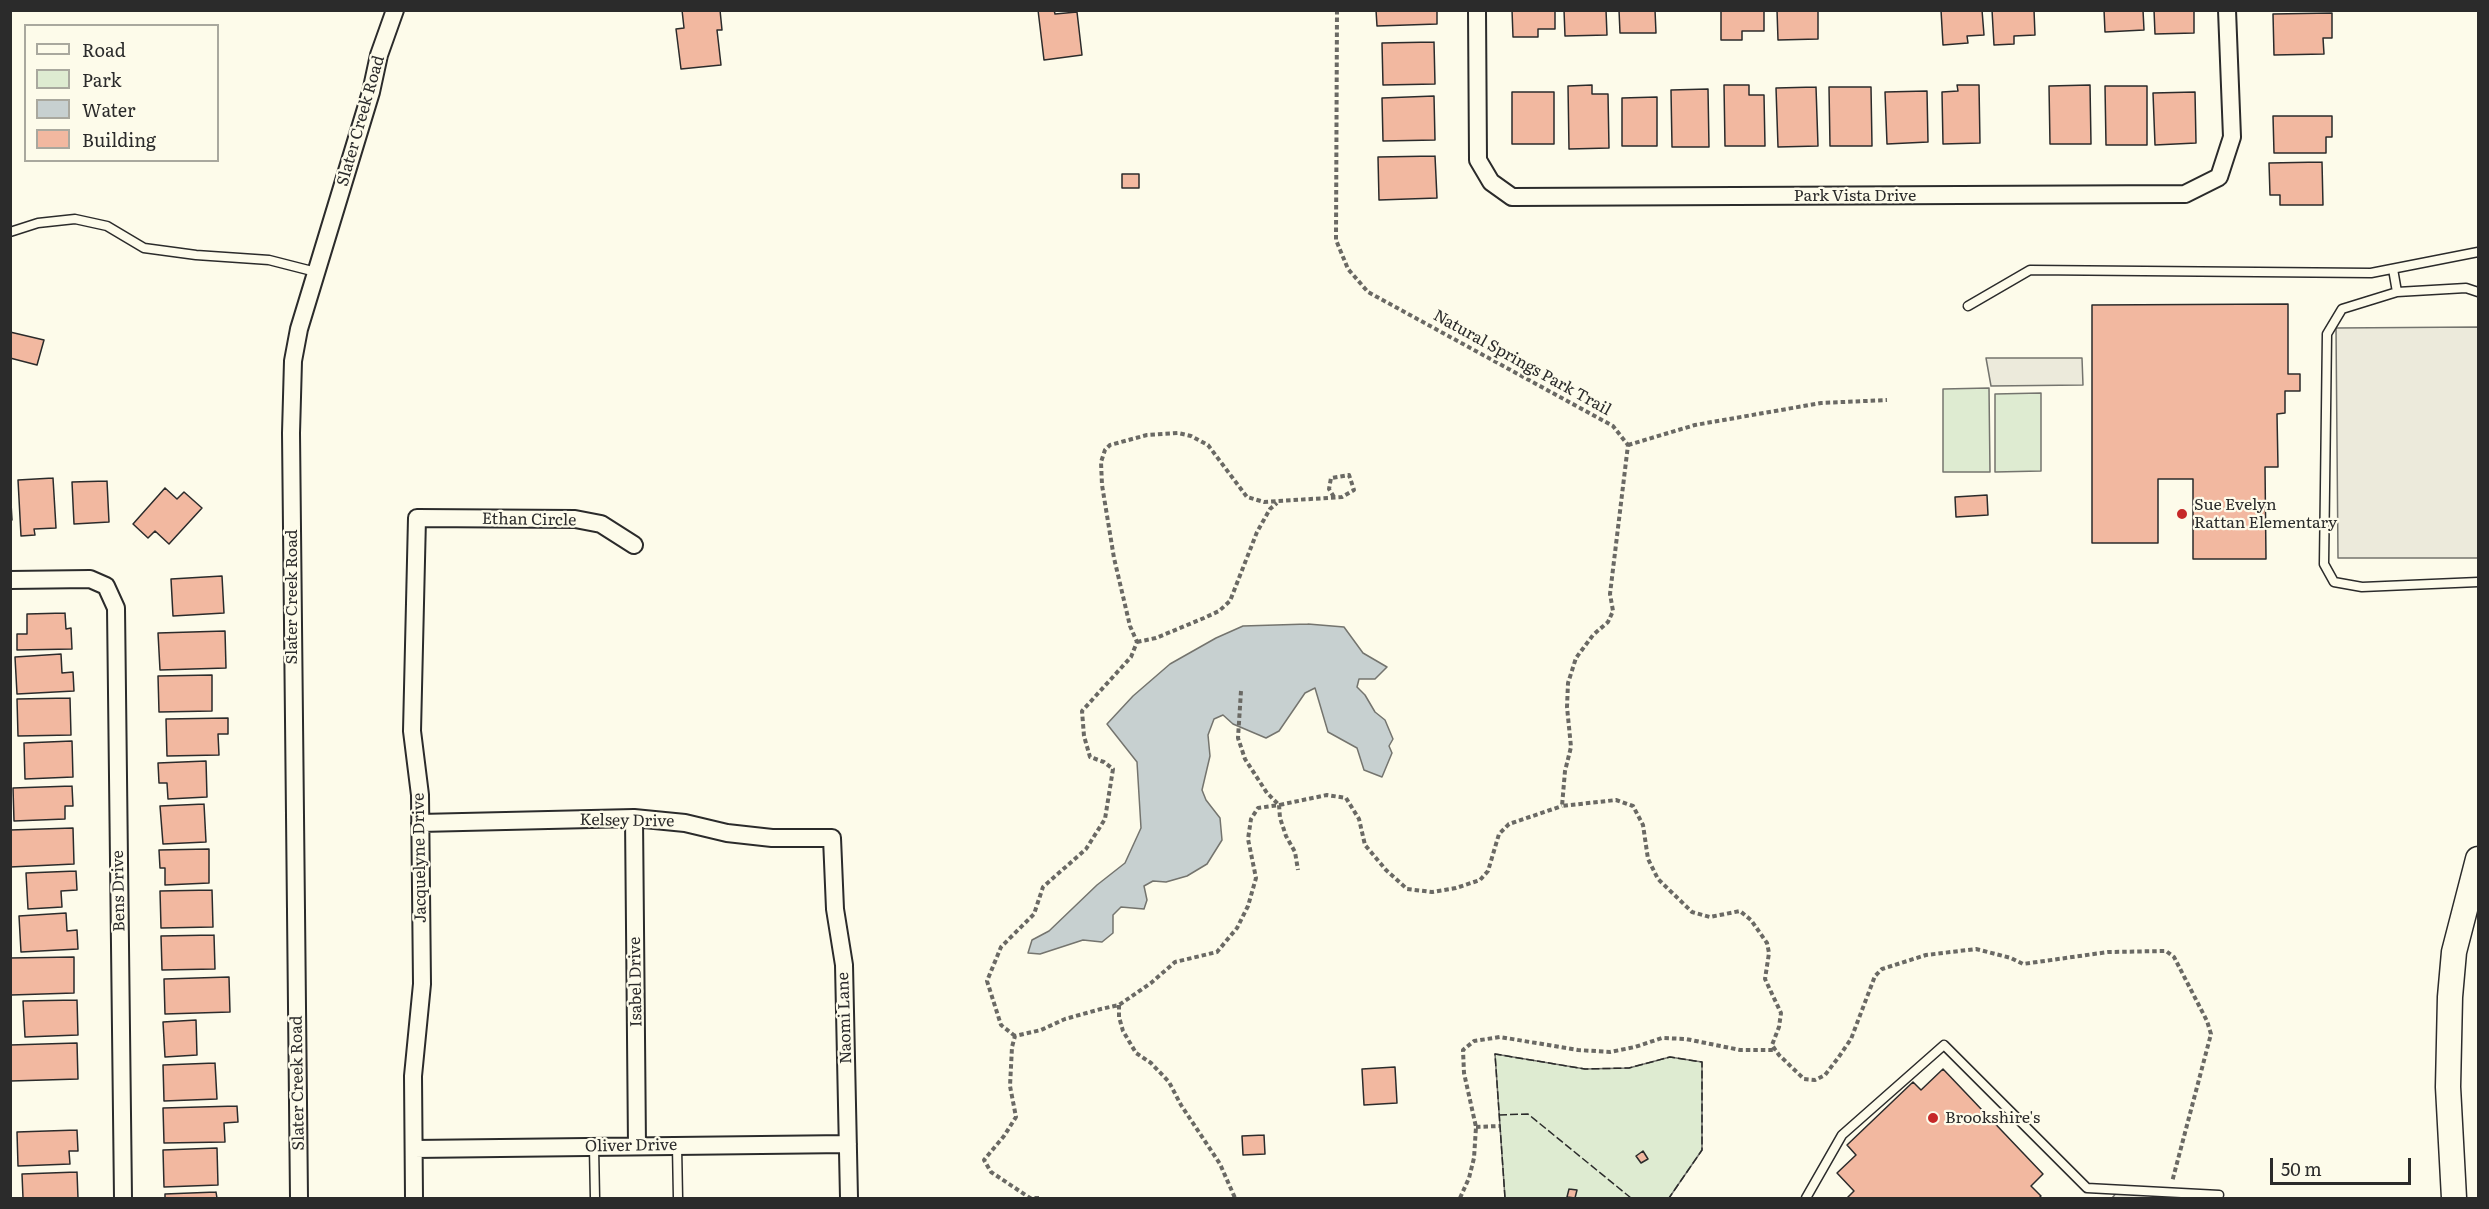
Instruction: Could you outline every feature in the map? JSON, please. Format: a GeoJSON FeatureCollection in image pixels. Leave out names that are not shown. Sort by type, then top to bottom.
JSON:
{"type":"FeatureCollection","features":[{"type":"Feature","properties":{"kind":"street","name":"Slater Creek Road"},"geometry":{"type":"LineString","coordinates":[[299,1198],[291,423],[293,361],[299,329],[371,92],[379,55],[395,10]]}},
{"type":"Feature","properties":{"kind":"street","name":"Park Vista Drive"},"geometry":{"type":"LineString","coordinates":[[1477,10],[1478,160],[1491,182],[1512,197],[2185,195],[2219,177],[2232,138],[2227,10]]}},
{"type":"Feature","properties":{"kind":"street","name":"Ethan Circle"},"geometry":{"type":"LineString","coordinates":[[417,518],[575,519],[601,524],[634,545]]}},
{"type":"Feature","properties":{"kind":"street","name":"Jacquelyne Drive"},"geometry":{"type":"LineString","coordinates":[[414,1198],[413,1076],[422,984],[420,795],[412,731],[417,518]]}},
{"type":"Feature","properties":{"kind":"street","name":"Bens Drive"},"geometry":{"type":"LineString","coordinates":[[10,580],[90,579],[106,586],[116,608],[123,1198]]}},
{"type":"Feature","properties":{"kind":"street","name":"Kelsey Drive"},"geometry":{"type":"LineString","coordinates":[[420,823],[634,818],[685,822],[727,833],[772,838],[832,838]]}},
{"type":"Feature","properties":{"kind":"street","name":"Isabel Drive"},"geometry":{"type":"LineString","coordinates":[[634,818],[637,1146]]}},
{"type":"Feature","properties":{"kind":"street","name":"Naomi Lane"},"geometry":{"type":"LineString","coordinates":[[832,838],[835,909],[844,965],[849,1198]]}},
{"type":"Feature","properties":{"kind":"street"},"geometry":{"type":"LineString","coordinates":[[2454,1198],[2448,1087],[2450,997],[2454,952],[2478,859]]}},
{"type":"Feature","properties":{"kind":"street","name":"Oliver Drive"},"geometry":{"type":"LineString","coordinates":[[414,1149],[848,1144]]}},
{"type":"Feature","properties":{"kind":"lane"},"geometry":{"type":"LineString","coordinates":[[10,232],[38,223],[75,219],[107,226],[144,248],[196,255],[269,260],[316,272]]}},
{"type":"Feature","properties":{"kind":"lane"},"geometry":{"type":"LineString","coordinates":[[1968,306],[2030,270],[2371,273],[2478,252]]}},
{"type":"Feature","properties":{"kind":"lane"},"geometry":{"type":"LineString","coordinates":[[2393,269],[2397,292]]}},
{"type":"Feature","properties":{"kind":"lane"},"geometry":{"type":"LineString","coordinates":[[2478,292],[2466,288],[2397,292],[2342,309],[2327,334],[2324,564],[2334,582],[2362,587],[2478,582]]}},
{"type":"Feature","properties":{"kind":"lane"},"geometry":{"type":"LineString","coordinates":[[1806,1198],[1842,1135],[1944,1045],[2086,1188],[2219,1195],[2215,1198]]}},
{"type":"Feature","properties":{"kind":"lane"},"geometry":{"type":"LineString","coordinates":[[677,1146],[678,1198]]}},
{"type":"Feature","properties":{"kind":"lane"},"geometry":{"type":"LineString","coordinates":[[594,1147],[595,1198]]}},
{"type":"Feature","properties":{"kind":"lane"},"geometry":{"type":"LineString","coordinates":[[2086,1188],[2086,1198]]}},
{"type":"Feature","properties":{"kind":"path","name":"Natural Springs Park Trail"},"geometry":{"type":"LineString","coordinates":[[1337,10],[1336,240],[1348,269],[1368,292],[1613,426],[1628,445]]}},
{"type":"Feature","properties":{"kind":"path"},"geometry":{"type":"LineString","coordinates":[[1562,806],[1564,780],[1571,747],[1567,707],[1568,683],[1576,658],[1593,635],[1608,622],[1612,611],[1610,594],[1628,445],[1695,425],[1821,403],[1887,400]]}},
{"type":"Feature","properties":{"kind":"path"},"geometry":{"type":"LineString","coordinates":[[1015,1036],[1001,1025],[987,981],[1001,947],[1034,914],[1044,887],[1086,849],[1105,819],[1113,769],[1104,762],[1090,757],[1087,751],[1082,711],[1131,657],[1137,642],[1121,596],[1102,486],[1101,462],[1105,450],[1110,445],[1163,432],[1191,436],[1208,446],[1247,497],[1264,502],[1277,502],[1342,497],[1354,490],[1348,475],[1331,478],[1329,489],[1334,497]]}},
{"type":"Feature","properties":{"kind":"path"},"geometry":{"type":"LineString","coordinates":[[1137,642],[1156,638],[1204,618],[1218,611],[1230,601],[1257,532],[1270,509],[1277,502]]}},
{"type":"Feature","properties":{"kind":"path"},"geometry":{"type":"LineString","coordinates":[[1241,691],[1238,738],[1245,759],[1267,793],[1280,805],[1280,818],[1295,852],[1298,870]]}},
{"type":"Feature","properties":{"kind":"path"},"geometry":{"type":"LineString","coordinates":[[1015,1036],[1119,1005],[1151,983],[1174,962],[1217,952],[1227,942],[1248,906],[1256,878],[1248,839],[1251,819],[1258,808],[1327,795],[1346,798],[1359,819],[1365,844],[1386,870],[1407,889],[1432,892],[1456,888],[1480,880],[1488,871],[1499,834],[1509,824],[1562,806],[1616,800],[1633,806],[1643,825],[1648,859],[1658,879],[1692,912],[1710,917],[1740,910],[1751,920],[1767,943],[1769,953],[1764,979],[1781,1012],[1779,1027],[1772,1045],[1804,1079],[1815,1080],[1825,1075],[1851,1039],[1875,976],[1882,969],[1926,955],[1976,949],[2011,958],[2023,964],[2108,952],[2166,951],[2174,957],[2207,1021],[2211,1034],[2170,1192]]}},
{"type":"Feature","properties":{"kind":"path"},"geometry":{"type":"LineString","coordinates":[[1119,1005],[1119,1017],[1123,1031],[1136,1053],[1151,1063],[1170,1082],[1181,1105],[1220,1164],[1235,1198]]}},
{"type":"Feature","properties":{"kind":"path"},"geometry":{"type":"LineString","coordinates":[[1015,1036],[1012,1047],[1010,1086],[1016,1117],[984,1160],[991,1172],[1030,1198],[1039,1198]]}},
{"type":"Feature","properties":{"kind":"path"},"geometry":{"type":"LineString","coordinates":[[1460,1198],[1474,1158],[1476,1127],[1464,1073],[1463,1050],[1474,1041],[1500,1037],[1578,1050],[1610,1052],[1662,1038],[1740,1050],[1776,1050]]}},
{"type":"Feature","properties":{"kind":"path"},"geometry":{"type":"LineString","coordinates":[[1476,1127],[1499,1126]]}},
{"type":"Feature","properties":{"kind":"green space"},"geometry":{"type":"Polygon","coordinates":[[[1989,388],[1990,472],[1943,472],[1943,389],[1989,388]]]}},
{"type":"Feature","properties":{"kind":"green space"},"geometry":{"type":"Polygon","coordinates":[[[2041,393],[2041,471],[1995,472],[1995,394],[2041,393]]]}},
{"type":"Feature","properties":{"kind":"green space"},"geometry":{"type":"Polygon","coordinates":[[[1495,1054],[1585,1069],[1629,1068],[1670,1057],[1702,1062],[1702,1150],[1669,1198],[1505,1198],[1495,1054]]]}},
{"type":"Feature","properties":{"kind":"shaded area"},"geometry":{"type":"Polygon","coordinates":[[[2478,327],[2478,558],[2338,558],[2336,328],[2478,327]]]}},
{"type":"Feature","properties":{"kind":"shaded area"},"geometry":{"type":"Polygon","coordinates":[[[1986,358],[2082,358],[2083,385],[1991,386],[1986,358]]]}},
{"type":"Feature","properties":{"kind":"shaded area"},"geometry":{"type":"Polygon","coordinates":[[[2120,1189],[2214,1198],[2112,1198],[2120,1189]]]}},
{"type":"Feature","properties":{"kind":"water"},"geometry":{"type":"Polygon","coordinates":[[[1308,624],[1344,627],[1363,653],[1387,667],[1375,679],[1359,679],[1357,687],[1365,695],[1375,712],[1385,720],[1393,739],[1389,746],[1392,753],[1382,777],[1364,770],[1357,748],[1328,732],[1315,688],[1305,693],[1279,731],[1266,738],[1233,724],[1223,715],[1214,719],[1208,735],[1210,756],[1202,790],[1206,800],[1220,818],[1222,840],[1207,864],[1187,876],[1166,882],[1153,881],[1144,886],[1147,900],[1144,909],[1121,907],[1113,915],[1113,933],[1102,942],[1083,940],[1040,954],[1028,953],[1032,940],[1049,931],[1097,885],[1125,863],[1141,828],[1137,762],[1107,724],[1133,696],[1170,664],[1216,638],[1243,626],[1308,624]]]}},
{"type":"Feature","properties":{"kind":"building"},"geometry":{"type":"Polygon","coordinates":[[[682,10],[720,10],[722,30],[717,30],[721,65],[681,69],[676,29],[684,28],[682,10]]]}},
{"type":"Feature","properties":{"kind":"building"},"geometry":{"type":"Polygon","coordinates":[[[1038,10],[1054,10],[1055,14],[1077,12],[1082,55],[1044,60],[1038,10]]]}},
{"type":"Feature","properties":{"kind":"building"},"geometry":{"type":"Polygon","coordinates":[[[1376,10],[1437,10],[1437,24],[1377,26],[1376,10]]]}},
{"type":"Feature","properties":{"kind":"building"},"geometry":{"type":"Polygon","coordinates":[[[1512,10],[1555,10],[1555,29],[1538,29],[1538,37],[1513,37],[1512,10]]]}},
{"type":"Feature","properties":{"kind":"building"},"geometry":{"type":"Polygon","coordinates":[[[1564,10],[1606,10],[1607,35],[1565,36],[1564,10]]]}},
{"type":"Feature","properties":{"kind":"building"},"geometry":{"type":"Polygon","coordinates":[[[1619,10],[1655,10],[1656,33],[1620,33],[1619,10]]]}},
{"type":"Feature","properties":{"kind":"building"},"geometry":{"type":"Polygon","coordinates":[[[1721,10],[1764,10],[1764,31],[1742,31],[1742,40],[1721,40],[1721,10]]]}},
{"type":"Feature","properties":{"kind":"building"},"geometry":{"type":"Polygon","coordinates":[[[1777,10],[1818,10],[1818,39],[1778,40],[1777,10]]]}},
{"type":"Feature","properties":{"kind":"building"},"geometry":{"type":"Polygon","coordinates":[[[1941,10],[1982,10],[1984,35],[1967,36],[1968,43],[1943,45],[1941,10]]]}},
{"type":"Feature","properties":{"kind":"building"},"geometry":{"type":"Polygon","coordinates":[[[1992,10],[2034,10],[2035,35],[2014,36],[2014,44],[1994,45],[1992,10]]]}},
{"type":"Feature","properties":{"kind":"building"},"geometry":{"type":"Polygon","coordinates":[[[2104,10],[2143,10],[2144,30],[2105,32],[2104,10]]]}},
{"type":"Feature","properties":{"kind":"building"},"geometry":{"type":"Polygon","coordinates":[[[2154,10],[2194,10],[2194,33],[2155,34],[2154,10]]]}},
{"type":"Feature","properties":{"kind":"building"},"geometry":{"type":"Polygon","coordinates":[[[2332,13],[2332,38],[2323,38],[2324,54],[2274,55],[2273,14],[2332,13]]]}},
{"type":"Feature","properties":{"kind":"building"},"geometry":{"type":"Polygon","coordinates":[[[1434,42],[1435,84],[1383,85],[1382,43],[1434,42]]]}},
{"type":"Feature","properties":{"kind":"building"},"geometry":{"type":"Polygon","coordinates":[[[1592,85],[1592,94],[1608,94],[1609,148],[1569,149],[1568,86],[1592,85]]]}},
{"type":"Feature","properties":{"kind":"building"},"geometry":{"type":"Polygon","coordinates":[[[1724,85],[1749,85],[1749,95],[1764,95],[1765,146],[1725,146],[1724,85]]]}},
{"type":"Feature","properties":{"kind":"building"},"geometry":{"type":"Polygon","coordinates":[[[1957,85],[1979,85],[1980,143],[1943,144],[1942,92],[1958,91],[1957,85]]]}},
{"type":"Feature","properties":{"kind":"building"},"geometry":{"type":"Polygon","coordinates":[[[2090,85],[2091,144],[2050,144],[2049,86],[2090,85]]]}},
{"type":"Feature","properties":{"kind":"building"},"geometry":{"type":"Polygon","coordinates":[[[2105,86],[2147,86],[2147,145],[2106,145],[2105,86]]]}},
{"type":"Feature","properties":{"kind":"building"},"geometry":{"type":"Polygon","coordinates":[[[1816,87],[1818,146],[1778,147],[1776,88],[1816,87]]]}},
{"type":"Feature","properties":{"kind":"building"},"geometry":{"type":"Polygon","coordinates":[[[1829,87],[1871,87],[1872,146],[1830,146],[1829,87]]]}},
{"type":"Feature","properties":{"kind":"building"},"geometry":{"type":"Polygon","coordinates":[[[1708,89],[1709,147],[1672,147],[1671,90],[1708,89]]]}},
{"type":"Feature","properties":{"kind":"building"},"geometry":{"type":"Polygon","coordinates":[[[1927,91],[1928,142],[1887,144],[1885,92],[1927,91]]]}},
{"type":"Feature","properties":{"kind":"building"},"geometry":{"type":"Polygon","coordinates":[[[1512,92],[1554,92],[1554,144],[1512,144],[1512,92]]]}},
{"type":"Feature","properties":{"kind":"building"},"geometry":{"type":"Polygon","coordinates":[[[2195,92],[2196,143],[2155,145],[2153,93],[2195,92]]]}},
{"type":"Feature","properties":{"kind":"building"},"geometry":{"type":"Polygon","coordinates":[[[1434,96],[1435,140],[1383,141],[1382,98],[1434,96]]]}},
{"type":"Feature","properties":{"kind":"building"},"geometry":{"type":"Polygon","coordinates":[[[1657,97],[1657,146],[1622,146],[1622,98],[1657,97]]]}},
{"type":"Feature","properties":{"kind":"building"},"geometry":{"type":"Polygon","coordinates":[[[2273,116],[2332,116],[2332,137],[2326,137],[2326,153],[2274,153],[2273,116]]]}},
{"type":"Feature","properties":{"kind":"building"},"geometry":{"type":"Polygon","coordinates":[[[1435,156],[1437,198],[1379,200],[1378,157],[1435,156]]]}},
{"type":"Feature","properties":{"kind":"building"},"geometry":{"type":"Polygon","coordinates":[[[2322,162],[2323,205],[2280,205],[2280,195],[2270,195],[2269,163],[2322,162]]]}},
{"type":"Feature","properties":{"kind":"building"},"geometry":{"type":"Polygon","coordinates":[[[1122,174],[1139,174],[1139,188],[1122,188],[1122,174]]]}},
{"type":"Feature","properties":{"kind":"building"},"geometry":{"type":"Polygon","coordinates":[[[2288,304],[2288,374],[2300,374],[2300,391],[2285,391],[2285,413],[2277,414],[2278,467],[2265,467],[2266,559],[2193,559],[2193,479],[2158,479],[2158,543],[2092,543],[2092,305],[2288,304]]]}},
{"type":"Feature","properties":{"kind":"building"},"geometry":{"type":"Polygon","coordinates":[[[10,332],[44,340],[37,365],[10,358],[10,332]]]}},
{"type":"Feature","properties":{"kind":"building"},"geometry":{"type":"Polygon","coordinates":[[[53,478],[56,528],[34,529],[35,535],[21,536],[18,480],[53,478]]]}},
{"type":"Feature","properties":{"kind":"building"},"geometry":{"type":"Polygon","coordinates":[[[107,481],[109,522],[74,524],[72,482],[107,481]]]}},
{"type":"Feature","properties":{"kind":"building"},"geometry":{"type":"Polygon","coordinates":[[[10,486],[12,520],[10,520],[10,486]]]}},
{"type":"Feature","properties":{"kind":"building"},"geometry":{"type":"Polygon","coordinates":[[[165,488],[177,499],[184,492],[202,508],[169,544],[155,531],[148,538],[133,524],[165,488]]]}},
{"type":"Feature","properties":{"kind":"building"},"geometry":{"type":"Polygon","coordinates":[[[1987,495],[1988,515],[1956,517],[1955,497],[1987,495]]]}},
{"type":"Feature","properties":{"kind":"building"},"geometry":{"type":"Polygon","coordinates":[[[222,576],[224,613],[173,616],[171,579],[222,576]]]}},
{"type":"Feature","properties":{"kind":"building"},"geometry":{"type":"Polygon","coordinates":[[[65,613],[66,629],[71,628],[72,649],[17,650],[17,634],[27,634],[27,614],[65,613]]]}},
{"type":"Feature","properties":{"kind":"building"},"geometry":{"type":"Polygon","coordinates":[[[225,631],[226,668],[160,670],[158,633],[225,631]]]}},
{"type":"Feature","properties":{"kind":"building"},"geometry":{"type":"Polygon","coordinates":[[[61,654],[62,673],[73,672],[74,691],[17,694],[15,657],[61,654]]]}},
{"type":"Feature","properties":{"kind":"building"},"geometry":{"type":"Polygon","coordinates":[[[212,675],[212,711],[159,712],[158,676],[212,675]]]}},
{"type":"Feature","properties":{"kind":"building"},"geometry":{"type":"Polygon","coordinates":[[[70,698],[71,735],[18,736],[17,699],[70,698]]]}},
{"type":"Feature","properties":{"kind":"building"},"geometry":{"type":"Polygon","coordinates":[[[228,718],[228,734],[218,734],[219,755],[167,756],[166,719],[228,718]]]}},
{"type":"Feature","properties":{"kind":"building"},"geometry":{"type":"Polygon","coordinates":[[[72,741],[73,777],[25,779],[24,743],[72,741]]]}},
{"type":"Feature","properties":{"kind":"building"},"geometry":{"type":"Polygon","coordinates":[[[206,761],[207,797],[168,799],[167,783],[159,783],[158,763],[206,761]]]}},
{"type":"Feature","properties":{"kind":"building"},"geometry":{"type":"Polygon","coordinates":[[[72,786],[73,806],[65,806],[65,819],[14,821],[13,788],[72,786]]]}},
{"type":"Feature","properties":{"kind":"building"},"geometry":{"type":"Polygon","coordinates":[[[204,804],[206,842],[163,844],[160,806],[204,804]]]}},
{"type":"Feature","properties":{"kind":"building"},"geometry":{"type":"Polygon","coordinates":[[[73,828],[74,864],[10,867],[10,830],[73,828]]]}},
{"type":"Feature","properties":{"kind":"building"},"geometry":{"type":"Polygon","coordinates":[[[209,849],[209,883],[165,885],[165,868],[160,868],[159,850],[209,849]]]}},
{"type":"Feature","properties":{"kind":"building"},"geometry":{"type":"Polygon","coordinates":[[[76,871],[77,890],[61,891],[62,907],[28,909],[26,873],[76,871]]]}},
{"type":"Feature","properties":{"kind":"building"},"geometry":{"type":"Polygon","coordinates":[[[212,890],[213,927],[161,928],[160,891],[212,890]]]}},
{"type":"Feature","properties":{"kind":"building"},"geometry":{"type":"Polygon","coordinates":[[[66,913],[67,931],[77,930],[78,949],[21,952],[19,916],[66,913]]]}},
{"type":"Feature","properties":{"kind":"building"},"geometry":{"type":"Polygon","coordinates":[[[214,935],[215,969],[162,970],[161,936],[214,935]]]}},
{"type":"Feature","properties":{"kind":"building"},"geometry":{"type":"Polygon","coordinates":[[[74,957],[74,993],[11,995],[10,958],[74,957]]]}},
{"type":"Feature","properties":{"kind":"building"},"geometry":{"type":"Polygon","coordinates":[[[229,977],[230,1012],[165,1014],[164,979],[229,977]]]}},
{"type":"Feature","properties":{"kind":"building"},"geometry":{"type":"Polygon","coordinates":[[[77,1000],[78,1035],[25,1037],[23,1001],[77,1000]]]}},
{"type":"Feature","properties":{"kind":"building"},"geometry":{"type":"Polygon","coordinates":[[[196,1020],[197,1055],[165,1057],[163,1022],[196,1020]]]}},
{"type":"Feature","properties":{"kind":"building"},"geometry":{"type":"Polygon","coordinates":[[[77,1043],[78,1079],[11,1081],[10,1045],[77,1043]]]}},
{"type":"Feature","properties":{"kind":"building"},"geometry":{"type":"Polygon","coordinates":[[[215,1063],[217,1099],[164,1101],[163,1065],[215,1063]]]}},
{"type":"Feature","properties":{"kind":"building"},"geometry":{"type":"Polygon","coordinates":[[[1395,1067],[1397,1103],[1364,1105],[1362,1069],[1395,1067]]]}},
{"type":"Feature","properties":{"kind":"building","name":"Brookshire's"},"geometry":{"type":"Polygon","coordinates":[[[1943,1069],[2043,1174],[2031,1186],[2041,1196],[2039,1198],[1847,1198],[1854,1191],[1837,1173],[1856,1155],[1847,1145],[1913,1082],[1921,1090],[1943,1069]]]}},
{"type":"Feature","properties":{"kind":"building"},"geometry":{"type":"Polygon","coordinates":[[[237,1106],[238,1122],[224,1123],[225,1142],[164,1143],[163,1108],[237,1106]]]}},
{"type":"Feature","properties":{"kind":"building"},"geometry":{"type":"Polygon","coordinates":[[[77,1130],[78,1151],[69,1151],[70,1164],[18,1166],[17,1132],[77,1130]]]}},
{"type":"Feature","properties":{"kind":"building"},"geometry":{"type":"Polygon","coordinates":[[[1264,1135],[1265,1154],[1243,1155],[1242,1136],[1264,1135]]]}},
{"type":"Feature","properties":{"kind":"building"},"geometry":{"type":"Polygon","coordinates":[[[217,1148],[218,1185],[164,1187],[163,1150],[217,1148]]]}},
{"type":"Feature","properties":{"kind":"building"},"geometry":{"type":"Polygon","coordinates":[[[1643,1151],[1648,1159],[1641,1163],[1636,1156],[1643,1151]]]}},
{"type":"Feature","properties":{"kind":"building"},"geometry":{"type":"Polygon","coordinates":[[[77,1172],[78,1198],[23,1198],[22,1174],[77,1172]]]}},
{"type":"Feature","properties":{"kind":"building"},"geometry":{"type":"Polygon","coordinates":[[[1569,1189],[1577,1190],[1575,1198],[1567,1197],[1569,1189]]]}},
{"type":"Feature","properties":{"kind":"building"},"geometry":{"type":"Polygon","coordinates":[[[216,1192],[217,1198],[165,1198],[165,1194],[216,1192]]]}},
{"type":"Feature","properties":{"kind":"fence"},"geometry":{"type":"LineString","coordinates":[[1505,1198],[1495,1054],[1585,1069],[1629,1068],[1670,1057],[1702,1062],[1702,1150],[1669,1198]]}},
{"type":"Feature","properties":{"kind":"fence"},"geometry":{"type":"LineString","coordinates":[[1499,1115],[1528,1114],[1631,1198]]}},
{"type":"Feature","properties":{"kind":"place","name":"Sue Evelyn Rattan Elementary"},"geometry":{"type":"Point","coordinates":[2182,514]}},
{"type":"Feature","properties":{"kind":"place","name":"Brookshire's"},"geometry":{"type":"Point","coordinates":[1933,1118]}}]}
